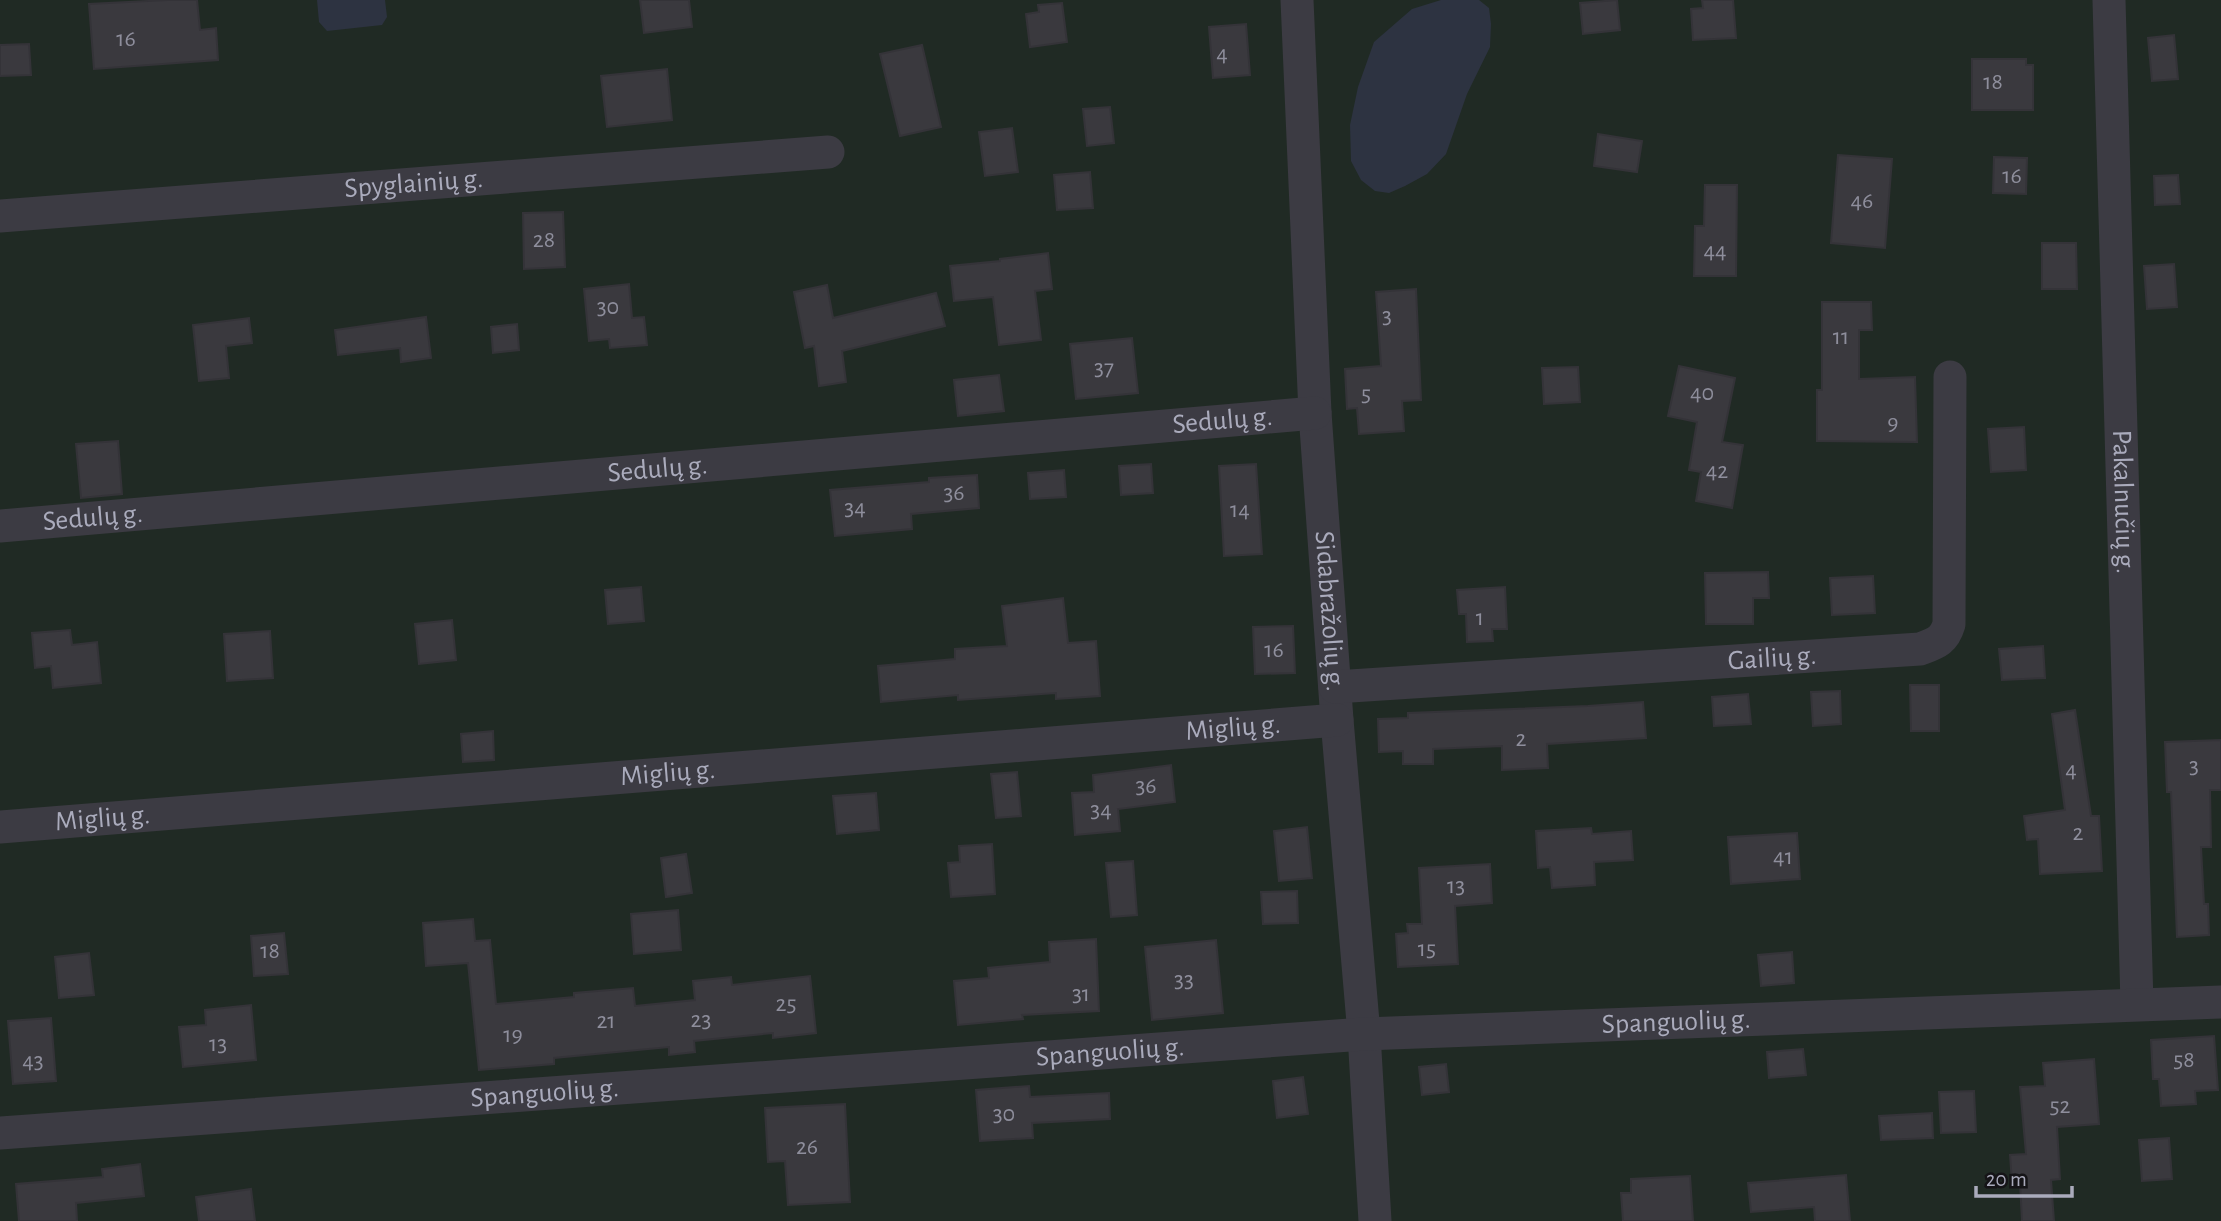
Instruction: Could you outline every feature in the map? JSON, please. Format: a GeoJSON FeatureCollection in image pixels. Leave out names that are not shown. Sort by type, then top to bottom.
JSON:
{"type":"FeatureCollection","features":[{"type":"Feature","properties":{"kind":"street","name":"Sidabražolių g."},"geometry":{"type":"LineString","coordinates":[[1297,0],[1315,413],[1337,720],[1364,1034],[1375,1221]]}},
{"type":"Feature","properties":{"kind":"street","name":"Pakalnučių g."},"geometry":{"type":"LineString","coordinates":[[2109,0],[2137,1004]]}},
{"type":"Feature","properties":{"kind":"street","name":"Spyglainių g."},"geometry":{"type":"LineString","coordinates":[[0,216],[828,152]]}},
{"type":"Feature","properties":{"kind":"street","name":"Gailių g."},"geometry":{"type":"LineString","coordinates":[[1335,687],[1920,649],[1933,644],[1945,635],[1949,624],[1950,377]]}},
{"type":"Feature","properties":{"kind":"street","name":"Sedulų g."},"geometry":{"type":"LineString","coordinates":[[0,527],[1315,413]]}},
{"type":"Feature","properties":{"kind":"street","name":"Miglių g."},"geometry":{"type":"LineString","coordinates":[[0,827],[1337,720]]}},
{"type":"Feature","properties":{"kind":"street","name":"Spanguolių g."},"geometry":{"type":"LineString","coordinates":[[0,1133],[1364,1034],[2221,1002]]}},
{"type":"Feature","properties":{"kind":"shaded area"},"geometry":{"type":"Polygon","coordinates":[[[0,0],[2221,0],[2221,1221],[0,1221],[0,0]]]}},
{"type":"Feature","properties":{"kind":"water"},"geometry":{"type":"Polygon","coordinates":[[[317,0],[385,0],[387,17],[382,25],[327,31],[319,22],[317,0]]]}},
{"type":"Feature","properties":{"kind":"water"},"geometry":{"type":"Polygon","coordinates":[[[1441,0],[1479,0],[1489,8],[1490,47],[1467,94],[1446,154],[1427,174],[1405,186],[1389,193],[1375,191],[1361,180],[1351,161],[1350,125],[1358,87],[1374,42],[1412,9],[1441,0]]]}},
{"type":"Feature","properties":{"kind":"building"},"geometry":{"type":"Polygon","coordinates":[[[197,0],[200,30],[216,28],[218,60],[94,69],[89,4],[197,0]]]}},
{"type":"Feature","properties":{"kind":"building"},"geometry":{"type":"Polygon","coordinates":[[[640,0],[689,0],[692,27],[644,33],[640,0]]]}},
{"type":"Feature","properties":{"kind":"building"},"geometry":{"type":"Polygon","coordinates":[[[1617,0],[1620,30],[1583,34],[1580,3],[1617,0]]]}},
{"type":"Feature","properties":{"kind":"building"},"geometry":{"type":"Polygon","coordinates":[[[1702,0],[1733,0],[1736,38],[1693,40],[1691,9],[1703,8],[1702,0]]]}},
{"type":"Feature","properties":{"kind":"building"},"geometry":{"type":"Polygon","coordinates":[[[1062,3],[1067,42],[1030,47],[1026,14],[1039,12],[1038,5],[1062,3]]]}},
{"type":"Feature","properties":{"kind":"building"},"geometry":{"type":"Polygon","coordinates":[[[1246,24],[1250,75],[1213,78],[1209,27],[1246,24]]]}},
{"type":"Feature","properties":{"kind":"building"},"geometry":{"type":"Polygon","coordinates":[[[2174,35],[2178,79],[2152,81],[2148,38],[2174,35]]]}},
{"type":"Feature","properties":{"kind":"building"},"geometry":{"type":"Polygon","coordinates":[[[29,44],[31,75],[0,76],[0,45],[29,44]]]}},
{"type":"Feature","properties":{"kind":"building"},"geometry":{"type":"Polygon","coordinates":[[[922,45],[941,127],[900,136],[880,54],[922,45]]]}},
{"type":"Feature","properties":{"kind":"building"},"geometry":{"type":"Polygon","coordinates":[[[1972,59],[2026,59],[2026,65],[2033,65],[2033,110],[1972,110],[1972,59]]]}},
{"type":"Feature","properties":{"kind":"building"},"geometry":{"type":"Polygon","coordinates":[[[667,69],[672,120],[607,127],[601,76],[667,69]]]}},
{"type":"Feature","properties":{"kind":"building"},"geometry":{"type":"Polygon","coordinates":[[[1110,107],[1114,143],[1087,146],[1083,109],[1110,107]]]}},
{"type":"Feature","properties":{"kind":"building"},"geometry":{"type":"Polygon","coordinates":[[[1012,128],[1018,172],[985,176],[979,132],[1012,128]]]}},
{"type":"Feature","properties":{"kind":"building"},"geometry":{"type":"Polygon","coordinates":[[[1598,134],[1642,141],[1637,172],[1594,166],[1598,134]]]}},
{"type":"Feature","properties":{"kind":"building"},"geometry":{"type":"Polygon","coordinates":[[[1838,155],[1892,159],[1885,248],[1831,243],[1838,155]]]}},
{"type":"Feature","properties":{"kind":"building"},"geometry":{"type":"Polygon","coordinates":[[[1994,157],[2027,158],[2026,194],[1993,193],[1994,157]]]}},
{"type":"Feature","properties":{"kind":"building"},"geometry":{"type":"Polygon","coordinates":[[[1090,172],[1093,208],[1057,210],[1054,175],[1090,172]]]}},
{"type":"Feature","properties":{"kind":"building"},"geometry":{"type":"Polygon","coordinates":[[[2178,175],[2180,204],[2155,205],[2154,176],[2178,175]]]}},
{"type":"Feature","properties":{"kind":"building"},"geometry":{"type":"Polygon","coordinates":[[[1705,185],[1737,185],[1736,276],[1694,276],[1695,226],[1704,226],[1705,185]]]}},
{"type":"Feature","properties":{"kind":"building"},"geometry":{"type":"Polygon","coordinates":[[[563,212],[565,267],[524,269],[523,213],[563,212]]]}},
{"type":"Feature","properties":{"kind":"building"},"geometry":{"type":"Polygon","coordinates":[[[2042,243],[2076,243],[2077,289],[2042,289],[2042,243]]]}},
{"type":"Feature","properties":{"kind":"building"},"geometry":{"type":"Polygon","coordinates":[[[1048,253],[1052,289],[1035,291],[1041,340],[999,345],[993,297],[954,301],[950,266],[1048,253]]]}},
{"type":"Feature","properties":{"kind":"building"},"geometry":{"type":"Polygon","coordinates":[[[2174,264],[2177,307],[2147,309],[2144,266],[2174,264]]]}},
{"type":"Feature","properties":{"kind":"building"},"geometry":{"type":"Polygon","coordinates":[[[629,284],[632,318],[644,317],[647,345],[610,348],[609,339],[589,341],[584,289],[629,284]]]}},
{"type":"Feature","properties":{"kind":"building"},"geometry":{"type":"Polygon","coordinates":[[[827,285],[833,318],[936,293],[945,326],[842,351],[846,382],[819,386],[814,346],[805,348],[794,292],[827,285]]]}},
{"type":"Feature","properties":{"kind":"building"},"geometry":{"type":"Polygon","coordinates":[[[1416,289],[1421,400],[1402,401],[1404,431],[1359,434],[1357,408],[1347,409],[1345,369],[1381,366],[1376,292],[1416,289]]]}},
{"type":"Feature","properties":{"kind":"building"},"geometry":{"type":"Polygon","coordinates":[[[1822,302],[1871,302],[1872,330],[1859,330],[1859,379],[1915,377],[1917,442],[1817,441],[1817,390],[1822,390],[1822,302]]]}},
{"type":"Feature","properties":{"kind":"building"},"geometry":{"type":"Polygon","coordinates":[[[426,317],[431,358],[401,362],[400,348],[338,355],[335,330],[426,317]]]}},
{"type":"Feature","properties":{"kind":"building"},"geometry":{"type":"Polygon","coordinates":[[[249,318],[252,343],[226,346],[229,378],[199,381],[193,325],[249,318]]]}},
{"type":"Feature","properties":{"kind":"building"},"geometry":{"type":"Polygon","coordinates":[[[517,324],[519,350],[493,353],[491,327],[517,324]]]}},
{"type":"Feature","properties":{"kind":"building"},"geometry":{"type":"Polygon","coordinates":[[[1132,338],[1138,393],[1076,399],[1070,344],[1132,338]]]}},
{"type":"Feature","properties":{"kind":"building"},"geometry":{"type":"Polygon","coordinates":[[[1679,366],[1735,378],[1722,442],[1743,445],[1732,508],[1696,501],[1701,472],[1689,470],[1697,422],[1668,416],[1679,366]]]}},
{"type":"Feature","properties":{"kind":"building"},"geometry":{"type":"Polygon","coordinates":[[[1578,367],[1580,402],[1544,404],[1542,368],[1578,367]]]}},
{"type":"Feature","properties":{"kind":"building"},"geometry":{"type":"Polygon","coordinates":[[[999,375],[1004,411],[958,416],[954,380],[999,375]]]}},
{"type":"Feature","properties":{"kind":"building"},"geometry":{"type":"Polygon","coordinates":[[[2024,427],[2026,470],[1991,472],[1988,429],[2024,427]]]}},
{"type":"Feature","properties":{"kind":"building"},"geometry":{"type":"Polygon","coordinates":[[[118,441],[122,494],[81,498],[76,444],[118,441]]]}},
{"type":"Feature","properties":{"kind":"building"},"geometry":{"type":"Polygon","coordinates":[[[1151,464],[1153,493],[1121,495],[1119,466],[1151,464]]]}},
{"type":"Feature","properties":{"kind":"building"},"geometry":{"type":"Polygon","coordinates":[[[1256,464],[1262,554],[1224,556],[1219,466],[1256,464]]]}},
{"type":"Feature","properties":{"kind":"building"},"geometry":{"type":"Polygon","coordinates":[[[1064,470],[1066,497],[1030,499],[1028,473],[1064,470]]]}},
{"type":"Feature","properties":{"kind":"building"},"geometry":{"type":"Polygon","coordinates":[[[977,475],[979,508],[911,514],[912,529],[835,536],[830,490],[977,475]]]}},
{"type":"Feature","properties":{"kind":"building"},"geometry":{"type":"Polygon","coordinates":[[[1768,572],[1769,598],[1753,598],[1753,624],[1706,624],[1705,573],[1768,572]]]}},
{"type":"Feature","properties":{"kind":"building"},"geometry":{"type":"Polygon","coordinates":[[[1873,576],[1875,613],[1832,615],[1830,578],[1873,576]]]}},
{"type":"Feature","properties":{"kind":"building"},"geometry":{"type":"Polygon","coordinates":[[[641,587],[644,621],[608,624],[605,590],[641,587]]]}},
{"type":"Feature","properties":{"kind":"building"},"geometry":{"type":"Polygon","coordinates":[[[1505,587],[1507,629],[1492,629],[1493,641],[1467,642],[1466,614],[1459,614],[1457,590],[1505,587]]]}},
{"type":"Feature","properties":{"kind":"building"},"geometry":{"type":"Polygon","coordinates":[[[1063,598],[1068,643],[1096,641],[1100,696],[1056,699],[1056,693],[958,700],[958,695],[881,702],[878,666],[955,659],[955,649],[1007,646],[1002,606],[1063,598]]]}},
{"type":"Feature","properties":{"kind":"building"},"geometry":{"type":"Polygon","coordinates":[[[452,620],[456,660],[419,664],[415,624],[452,620]]]}},
{"type":"Feature","properties":{"kind":"building"},"geometry":{"type":"Polygon","coordinates":[[[1293,626],[1295,673],[1255,674],[1253,627],[1293,626]]]}},
{"type":"Feature","properties":{"kind":"building"},"geometry":{"type":"Polygon","coordinates":[[[70,630],[72,645],[97,642],[101,683],[53,688],[51,666],[35,668],[32,633],[70,630]]]}},
{"type":"Feature","properties":{"kind":"building"},"geometry":{"type":"Polygon","coordinates":[[[270,631],[273,678],[227,681],[224,634],[270,631]]]}},
{"type":"Feature","properties":{"kind":"building"},"geometry":{"type":"Polygon","coordinates":[[[2043,646],[2045,678],[2002,680],[1999,649],[2043,646]]]}},
{"type":"Feature","properties":{"kind":"building"},"geometry":{"type":"Polygon","coordinates":[[[1910,685],[1939,685],[1939,731],[1911,731],[1910,685]]]}},
{"type":"Feature","properties":{"kind":"building"},"geometry":{"type":"Polygon","coordinates":[[[1840,691],[1841,724],[1813,726],[1811,692],[1840,691]]]}},
{"type":"Feature","properties":{"kind":"building"},"geometry":{"type":"Polygon","coordinates":[[[1748,694],[1751,724],[1714,726],[1712,697],[1748,694]]]}},
{"type":"Feature","properties":{"kind":"building"},"geometry":{"type":"Polygon","coordinates":[[[1643,702],[1646,738],[1547,744],[1548,768],[1502,770],[1502,746],[1433,749],[1433,764],[1403,764],[1403,751],[1379,752],[1378,719],[1408,718],[1408,713],[1643,702]]]}},
{"type":"Feature","properties":{"kind":"building"},"geometry":{"type":"Polygon","coordinates":[[[2075,710],[2091,816],[2099,816],[2102,871],[2040,874],[2038,839],[2027,840],[2024,816],[2065,810],[2052,714],[2075,710]]]}},
{"type":"Feature","properties":{"kind":"building"},"geometry":{"type":"Polygon","coordinates":[[[493,731],[494,760],[463,762],[461,734],[493,731]]]}},
{"type":"Feature","properties":{"kind":"building"},"geometry":{"type":"Polygon","coordinates":[[[2221,740],[2221,790],[2210,790],[2211,847],[2201,847],[2204,904],[2208,904],[2209,935],[2177,937],[2171,792],[2167,792],[2165,742],[2221,740]]]}},
{"type":"Feature","properties":{"kind":"building"},"geometry":{"type":"Polygon","coordinates":[[[1171,765],[1175,802],[1118,809],[1120,831],[1075,835],[1072,793],[1094,792],[1093,775],[1171,765]]]}},
{"type":"Feature","properties":{"kind":"building"},"geometry":{"type":"Polygon","coordinates":[[[1017,772],[1021,816],[996,818],[991,774],[1017,772]]]}},
{"type":"Feature","properties":{"kind":"building"},"geometry":{"type":"Polygon","coordinates":[[[876,793],[879,830],[837,834],[833,796],[876,793]]]}},
{"type":"Feature","properties":{"kind":"building"},"geometry":{"type":"Polygon","coordinates":[[[1307,827],[1312,878],[1279,881],[1274,831],[1307,827]]]}},
{"type":"Feature","properties":{"kind":"building"},"geometry":{"type":"Polygon","coordinates":[[[1591,828],[1592,834],[1631,831],[1633,860],[1594,862],[1595,885],[1552,888],[1550,867],[1538,868],[1536,831],[1591,828]]]}},
{"type":"Feature","properties":{"kind":"building"},"geometry":{"type":"Polygon","coordinates":[[[1797,833],[1800,879],[1731,884],[1728,837],[1797,833]]]}},
{"type":"Feature","properties":{"kind":"building"},"geometry":{"type":"Polygon","coordinates":[[[992,844],[995,894],[951,897],[948,863],[960,862],[959,846],[992,844]]]}},
{"type":"Feature","properties":{"kind":"building"},"geometry":{"type":"Polygon","coordinates":[[[686,854],[692,893],[666,897],[661,858],[686,854]]]}},
{"type":"Feature","properties":{"kind":"building"},"geometry":{"type":"Polygon","coordinates":[[[1133,861],[1137,915],[1111,917],[1106,863],[1133,861]]]}},
{"type":"Feature","properties":{"kind":"building"},"geometry":{"type":"Polygon","coordinates":[[[1490,864],[1492,903],[1455,906],[1458,964],[1398,967],[1396,934],[1408,933],[1407,924],[1422,924],[1419,868],[1490,864]]]}},
{"type":"Feature","properties":{"kind":"building"},"geometry":{"type":"Polygon","coordinates":[[[1297,891],[1298,923],[1263,924],[1261,892],[1297,891]]]}},
{"type":"Feature","properties":{"kind":"building"},"geometry":{"type":"Polygon","coordinates":[[[678,910],[681,950],[634,954],[631,914],[678,910]]]}},
{"type":"Feature","properties":{"kind":"building"},"geometry":{"type":"Polygon","coordinates":[[[473,919],[475,941],[490,940],[496,1004],[633,988],[635,1006],[695,1000],[693,981],[731,977],[732,985],[810,976],[816,1033],[773,1038],[773,1033],[694,1041],[695,1052],[669,1055],[669,1047],[554,1058],[554,1064],[479,1070],[468,963],[426,966],[423,923],[473,919]]]}},
{"type":"Feature","properties":{"kind":"building"},"geometry":{"type":"Polygon","coordinates":[[[284,933],[288,974],[254,976],[251,936],[284,933]]]}},
{"type":"Feature","properties":{"kind":"building"},"geometry":{"type":"Polygon","coordinates":[[[1096,939],[1099,1011],[1022,1015],[1023,1019],[958,1025],[954,981],[989,978],[988,968],[1050,962],[1049,942],[1096,939]]]}},
{"type":"Feature","properties":{"kind":"building"},"geometry":{"type":"Polygon","coordinates":[[[1216,940],[1223,1013],[1152,1020],[1145,947],[1216,940]]]}},
{"type":"Feature","properties":{"kind":"building"},"geometry":{"type":"Polygon","coordinates":[[[1792,952],[1794,983],[1761,986],[1758,955],[1792,952]]]}},
{"type":"Feature","properties":{"kind":"building"},"geometry":{"type":"Polygon","coordinates":[[[89,953],[94,995],[59,998],[55,957],[89,953]]]}},
{"type":"Feature","properties":{"kind":"building"},"geometry":{"type":"Polygon","coordinates":[[[251,1005],[256,1060],[183,1067],[179,1027],[206,1025],[205,1010],[251,1005]]]}},
{"type":"Feature","properties":{"kind":"building"},"geometry":{"type":"Polygon","coordinates":[[[51,1018],[56,1081],[13,1084],[8,1021],[51,1018]]]}},
{"type":"Feature","properties":{"kind":"building"},"geometry":{"type":"Polygon","coordinates":[[[2214,1036],[2218,1090],[2195,1091],[2196,1104],[2161,1106],[2159,1079],[2153,1079],[2151,1040],[2214,1036]]]}},
{"type":"Feature","properties":{"kind":"building"},"geometry":{"type":"Polygon","coordinates":[[[1803,1049],[1806,1075],[1769,1078],[1767,1052],[1803,1049]]]}},
{"type":"Feature","properties":{"kind":"building"},"geometry":{"type":"Polygon","coordinates":[[[2094,1059],[2099,1124],[2057,1127],[2060,1179],[2051,1180],[2054,1221],[2022,1221],[2020,1183],[2012,1183],[2010,1155],[2026,1154],[2020,1087],[2045,1086],[2043,1063],[2094,1059]]]}},
{"type":"Feature","properties":{"kind":"building"},"geometry":{"type":"Polygon","coordinates":[[[1446,1064],[1449,1092],[1422,1095],[1419,1067],[1446,1064]]]}},
{"type":"Feature","properties":{"kind":"building"},"geometry":{"type":"Polygon","coordinates":[[[1303,1077],[1308,1114],[1277,1118],[1273,1081],[1303,1077]]]}},
{"type":"Feature","properties":{"kind":"building"},"geometry":{"type":"Polygon","coordinates":[[[1029,1086],[1030,1097],[1109,1093],[1110,1119],[1032,1123],[1033,1138],[980,1141],[976,1090],[1029,1086]]]}},
{"type":"Feature","properties":{"kind":"building"},"geometry":{"type":"Polygon","coordinates":[[[1974,1091],[1976,1132],[1941,1133],[1939,1092],[1974,1091]]]}},
{"type":"Feature","properties":{"kind":"building"},"geometry":{"type":"Polygon","coordinates":[[[845,1104],[850,1202],[788,1205],[785,1161],[768,1162],[765,1108],[845,1104]]]}},
{"type":"Feature","properties":{"kind":"building"},"geometry":{"type":"Polygon","coordinates":[[[1932,1113],[1933,1138],[1881,1140],[1879,1116],[1932,1113]]]}},
{"type":"Feature","properties":{"kind":"building"},"geometry":{"type":"Polygon","coordinates":[[[2169,1138],[2172,1179],[2142,1181],[2139,1140],[2169,1138]]]}},
{"type":"Feature","properties":{"kind":"building"},"geometry":{"type":"Polygon","coordinates":[[[140,1164],[144,1196],[76,1203],[77,1221],[19,1221],[16,1184],[103,1177],[102,1169],[140,1164]]]}},
{"type":"Feature","properties":{"kind":"building"},"geometry":{"type":"Polygon","coordinates":[[[1846,1175],[1850,1221],[1815,1221],[1814,1207],[1751,1212],[1748,1183],[1846,1175]]]}},
{"type":"Feature","properties":{"kind":"building"},"geometry":{"type":"Polygon","coordinates":[[[1690,1176],[1693,1221],[1623,1221],[1621,1193],[1631,1193],[1631,1179],[1690,1176]]]}},
{"type":"Feature","properties":{"kind":"building"},"geometry":{"type":"Polygon","coordinates":[[[251,1189],[255,1221],[199,1221],[196,1197],[251,1189]]]}}]}
